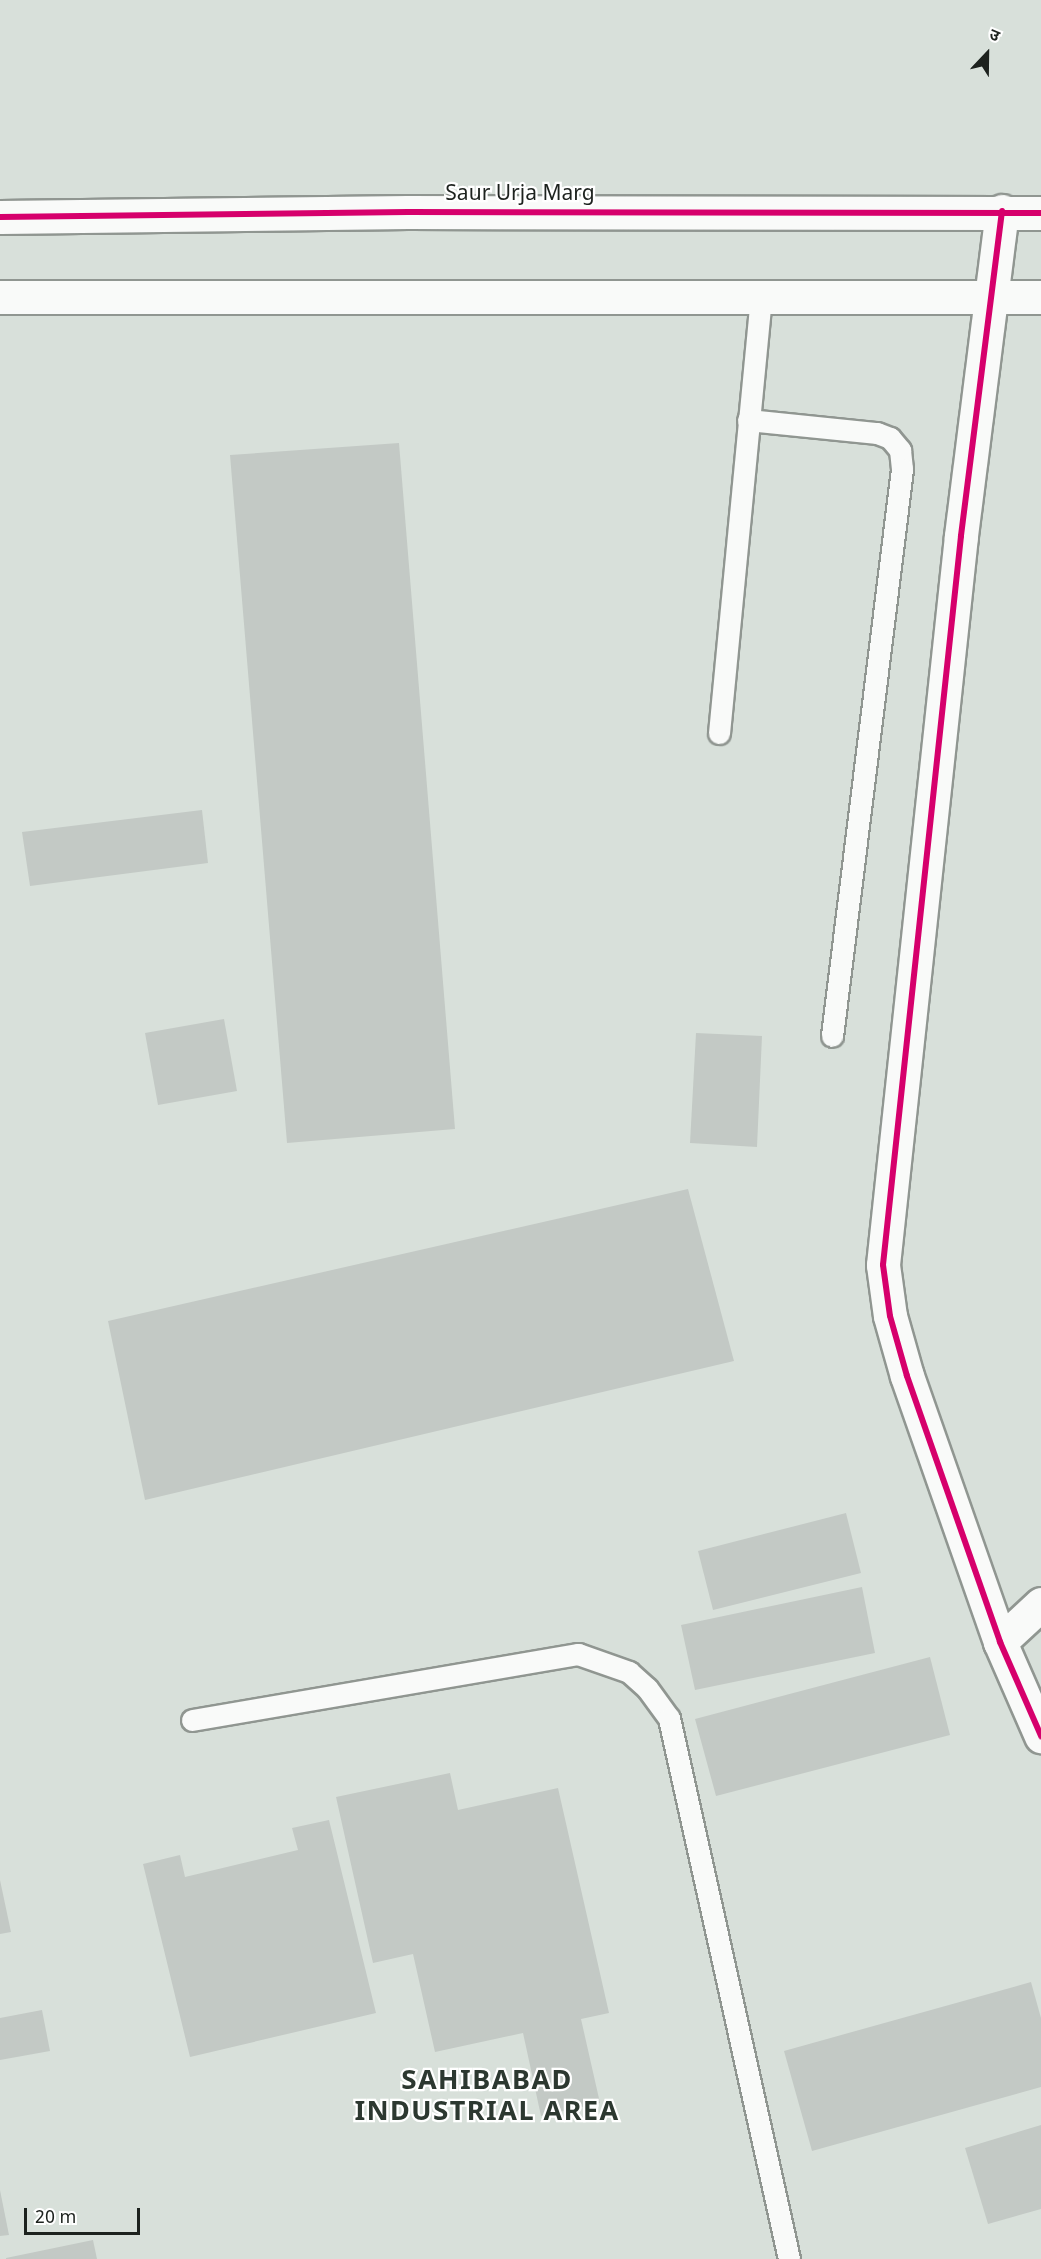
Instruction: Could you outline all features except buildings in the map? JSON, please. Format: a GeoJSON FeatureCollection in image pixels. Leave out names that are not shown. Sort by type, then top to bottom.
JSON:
{"type":"FeatureCollection","features":[{"type":"Feature","properties":{"kind":"street","name":"Saur Urja Marg"},"geometry":{"type":"LineString","coordinates":[[0,217],[1002,211],[1041,213]]}},
{"type":"Feature","properties":{"kind":"street"},"geometry":{"type":"LineString","coordinates":[[1002,211],[990,296],[883,1265],[890,1316],[907,1376],[1000,1642],[1041,1736]]}},
{"type":"Feature","properties":{"kind":"street"},"geometry":{"type":"LineString","coordinates":[[0,297],[761,295],[1041,297]]}},
{"type":"Feature","properties":{"kind":"street"},"geometry":{"type":"LineString","coordinates":[[1000,1642],[1041,1604]]}},
{"type":"Feature","properties":{"kind":"lane"},"geometry":{"type":"LineString","coordinates":[[718,733],[761,295]]}},
{"type":"Feature","properties":{"kind":"lane"},"geometry":{"type":"LineString","coordinates":[[748,420],[877,433],[890,438],[900,450],[901,480],[832,1036]]}},
{"type":"Feature","properties":{"kind":"lane"},"geometry":{"type":"LineString","coordinates":[[192,1720],[578,1654],[629,1672],[647,1688],[669,1718],[789,2259]]}},
{"type":"Feature","properties":{"kind":"cycle path"},"geometry":{"type":"LineString","coordinates":[[1002,211],[961,536],[883,1265],[890,1316],[907,1376],[1000,1642],[1041,1736]]}},
{"type":"Feature","properties":{"kind":"cycle path"},"geometry":{"type":"LineString","coordinates":[[0,217],[408,212],[1041,213]]}},
{"type":"Feature","properties":{"kind":"district","name":"SAHIBABAD INDUSTRIAL AREA"},"geometry":{"type":"Point","coordinates":[487,2098]}}]}
